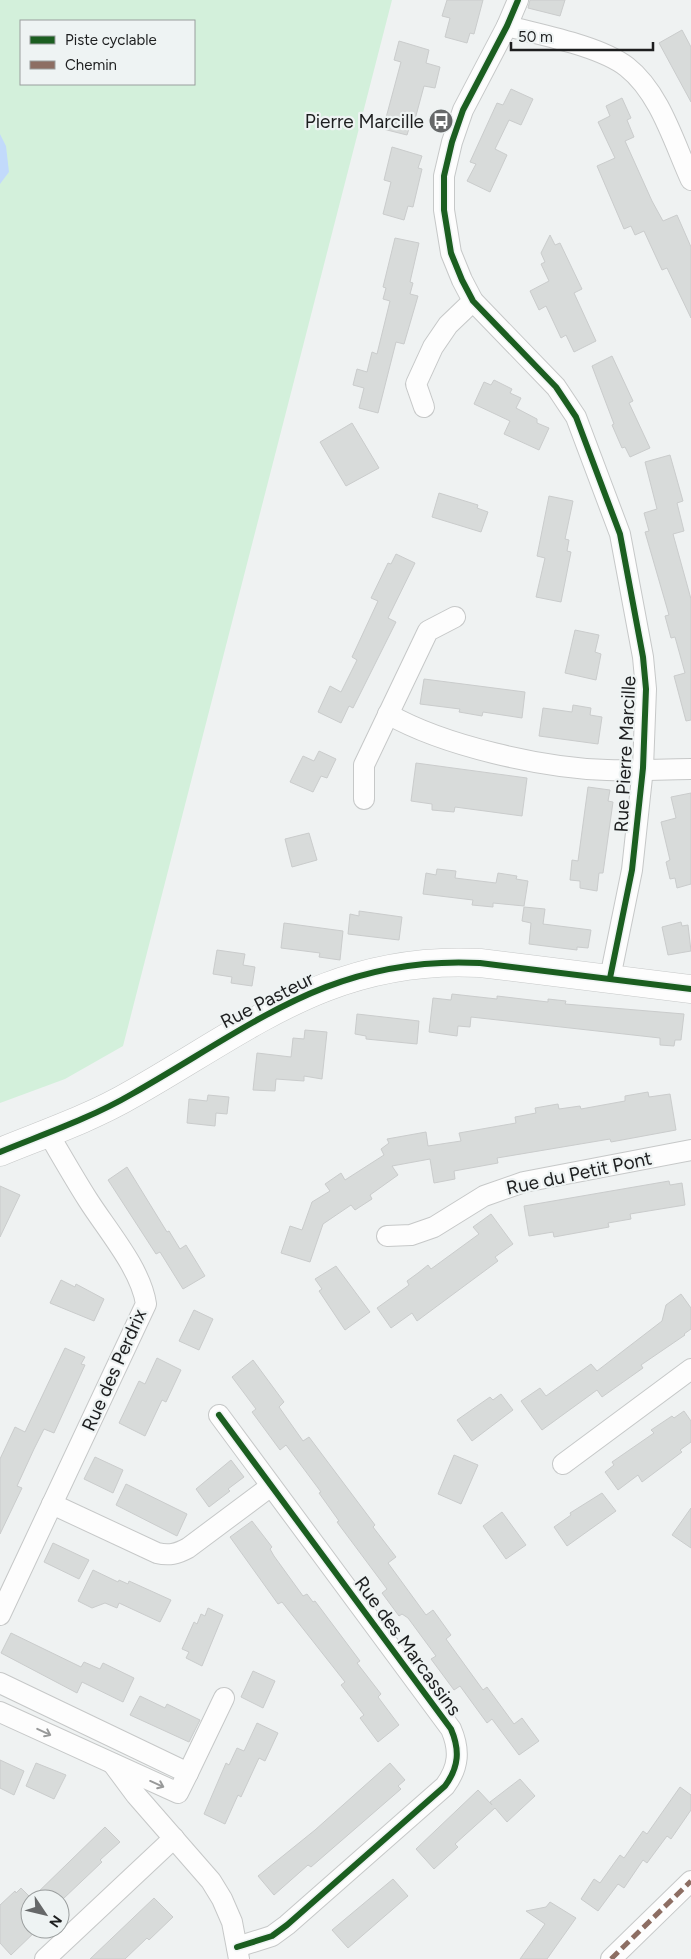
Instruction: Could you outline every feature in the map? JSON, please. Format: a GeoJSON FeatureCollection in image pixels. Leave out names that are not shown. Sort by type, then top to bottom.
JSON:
{"type":"FeatureCollection","features":[{"type":"Feature","properties":{"kind":"street","name":"Rue Pierre Marcille"},"geometry":{"type":"LineString","coordinates":[[518,0],[507,26],[463,110],[452,142],[444,176],[444,210],[451,252],[462,280],[474,300],[556,386],[576,417],[620,534],[643,657],[646,688],[643,768],[632,870],[610,978]]}},
{"type":"Feature","properties":{"kind":"street"},"geometry":{"type":"LineString","coordinates":[[507,26],[609,56],[627,67],[641,82],[655,103],[691,180]]}},
{"type":"Feature","properties":{"kind":"street"},"geometry":{"type":"LineString","coordinates":[[424,408],[416,384],[433,347],[448,325],[474,300]]}},
{"type":"Feature","properties":{"kind":"street"},"geometry":{"type":"LineString","coordinates":[[364,799],[364,765],[428,631],[455,617]]}},
{"type":"Feature","properties":{"kind":"street"},"geometry":{"type":"LineString","coordinates":[[388,714],[410,727],[504,754],[547,763],[608,770],[643,768],[691,769]]}},
{"type":"Feature","properties":{"kind":"street","name":"Rue Pasteur"},"geometry":{"type":"LineString","coordinates":[[0,1152],[48,1133],[130,1095],[290,1001],[354,976],[387,968],[450,962],[610,978],[691,989]]}},
{"type":"Feature","properties":{"kind":"street","name":"Rue des Perdrix"},"geometry":{"type":"LineString","coordinates":[[0,1615],[146,1304],[144,1289],[48,1133]]}},
{"type":"Feature","properties":{"kind":"street","name":"Rue du Petit Pont"},"geometry":{"type":"LineString","coordinates":[[388,1236],[412,1235],[434,1227],[484,1196],[524,1182],[691,1150]]}},
{"type":"Feature","properties":{"kind":"street"},"geometry":{"type":"LineString","coordinates":[[563,1464],[691,1369]]}},
{"type":"Feature","properties":{"kind":"street","name":"Rue des Marcassins"},"geometry":{"type":"LineString","coordinates":[[219,1415],[451,1729],[457,1747],[458,1758],[455,1769],[445,1786],[287,1925],[272,1936],[238,1953]]}},
{"type":"Feature","properties":{"kind":"street"},"geometry":{"type":"LineString","coordinates":[[52,1504],[157,1553],[167,1555],[179,1553],[188,1548],[271,1486]]}},
{"type":"Feature","properties":{"kind":"street"},"geometry":{"type":"LineString","coordinates":[[0,1683],[188,1773]]}},
{"type":"Feature","properties":{"kind":"street"},"geometry":{"type":"LineString","coordinates":[[0,1712],[178,1793],[224,1698]]}},
{"type":"Feature","properties":{"kind":"street"},"geometry":{"type":"LineString","coordinates":[[84,1724],[136,1795],[211,1881],[222,1899],[232,1922],[238,1953]]}},
{"type":"Feature","properties":{"kind":"street"},"geometry":{"type":"LineString","coordinates":[[45,1959],[174,1838]]}},
{"type":"Feature","properties":{"kind":"street"},"geometry":{"type":"LineString","coordinates":[[623,1955],[691,1881]]}},
{"type":"Feature","properties":{"kind":"green space"},"geometry":{"type":"Polygon","coordinates":[[[0,0],[392,0],[123,1046],[65,1079],[0,1103],[0,0]]]}},
{"type":"Feature","properties":{"kind":"water"},"geometry":{"type":"Polygon","coordinates":[[[0,134],[6,146],[9,172],[0,184],[0,134]]]}},
{"type":"Feature","properties":{"kind":"building"},"geometry":{"type":"Polygon","coordinates":[[[447,0],[483,0],[474,34],[470,33],[467,43],[445,37],[450,18],[442,16],[447,0]]]}},
{"type":"Feature","properties":{"kind":"building"},"geometry":{"type":"Polygon","coordinates":[[[530,0],[565,0],[560,16],[528,8],[530,0]]]}},
{"type":"Feature","properties":{"kind":"building"},"geometry":{"type":"Polygon","coordinates":[[[682,30],[691,47],[691,102],[659,43],[682,30]]]}},
{"type":"Feature","properties":{"kind":"building"},"geometry":{"type":"Polygon","coordinates":[[[399,41],[429,50],[426,63],[440,67],[435,88],[424,86],[414,123],[411,122],[407,135],[383,129],[401,62],[394,60],[399,41]]]}},
{"type":"Feature","properties":{"kind":"building"},"geometry":{"type":"Polygon","coordinates":[[[511,89],[533,99],[521,125],[509,120],[495,149],[507,155],[490,192],[467,181],[476,164],[470,162],[497,103],[503,105],[511,89]]]}},
{"type":"Feature","properties":{"kind":"building"},"geometry":{"type":"Polygon","coordinates":[[[622,98],[631,118],[627,120],[634,137],[625,141],[652,201],[663,221],[677,215],[691,247],[691,318],[667,268],[662,270],[644,231],[635,235],[631,226],[624,229],[597,166],[615,158],[598,122],[610,116],[606,106],[622,98]]]}},
{"type":"Feature","properties":{"kind":"building"},"geometry":{"type":"Polygon","coordinates":[[[392,147],[422,156],[418,168],[422,169],[413,207],[408,206],[404,220],[383,214],[391,182],[384,180],[392,147]]]}},
{"type":"Feature","properties":{"kind":"building"},"geometry":{"type":"Polygon","coordinates":[[[550,235],[555,245],[560,243],[582,289],[574,293],[596,341],[574,352],[566,335],[561,338],[546,306],[539,310],[530,291],[549,281],[541,264],[545,262],[541,253],[550,235]]]}},
{"type":"Feature","properties":{"kind":"building"},"geometry":{"type":"Polygon","coordinates":[[[395,238],[419,243],[410,282],[413,283],[410,294],[418,296],[404,344],[396,342],[378,413],[359,408],[364,388],[353,385],[357,369],[367,372],[372,352],[377,354],[390,301],[383,299],[386,288],[383,287],[395,238]]]}},
{"type":"Feature","properties":{"kind":"building"},"geometry":{"type":"Polygon","coordinates":[[[612,356],[633,401],[629,403],[650,448],[630,457],[625,447],[622,448],[612,425],[614,424],[592,366],[612,356]]]}},
{"type":"Feature","properties":{"kind":"building"},"geometry":{"type":"Polygon","coordinates":[[[494,380],[512,389],[510,393],[521,398],[516,408],[537,419],[537,423],[549,428],[539,450],[504,434],[510,421],[474,404],[484,382],[491,385],[494,380]]]}},
{"type":"Feature","properties":{"kind":"building"},"geometry":{"type":"Polygon","coordinates":[[[352,423],[379,468],[346,486],[320,442],[352,423]]]}},
{"type":"Feature","properties":{"kind":"building"},"geometry":{"type":"Polygon","coordinates":[[[670,455],[683,501],[677,503],[684,531],[673,534],[691,599],[691,720],[686,721],[674,676],[685,673],[675,637],[671,638],[665,616],[669,615],[645,532],[649,531],[644,513],[657,509],[645,462],[670,455]]]}},
{"type":"Feature","properties":{"kind":"building"},"geometry":{"type":"Polygon","coordinates":[[[439,493],[478,505],[477,508],[488,512],[481,532],[432,517],[439,493]]]}},
{"type":"Feature","properties":{"kind":"building"},"geometry":{"type":"Polygon","coordinates":[[[549,496],[573,501],[565,539],[569,540],[567,551],[571,552],[561,602],[536,597],[545,558],[537,556],[549,496]]]}},
{"type":"Feature","properties":{"kind":"building"},"geometry":{"type":"Polygon","coordinates":[[[396,554],[415,563],[388,618],[396,622],[353,708],[349,706],[341,723],[318,712],[330,686],[341,692],[357,660],[352,657],[378,601],[371,598],[388,563],[391,564],[396,554]]]}},
{"type":"Feature","properties":{"kind":"building"},"geometry":{"type":"Polygon","coordinates":[[[575,630],[599,635],[595,652],[601,654],[596,680],[565,673],[575,630]]]}},
{"type":"Feature","properties":{"kind":"building"},"geometry":{"type":"Polygon","coordinates":[[[424,679],[525,692],[522,718],[483,712],[482,716],[459,712],[460,709],[420,704],[424,679]]]}},
{"type":"Feature","properties":{"kind":"building"},"geometry":{"type":"Polygon","coordinates":[[[573,705],[591,708],[590,715],[602,717],[598,744],[539,736],[543,708],[572,712],[573,705]]]}},
{"type":"Feature","properties":{"kind":"building"},"geometry":{"type":"Polygon","coordinates":[[[319,751],[336,759],[327,778],[321,776],[313,792],[290,782],[303,756],[314,761],[319,751]]]}},
{"type":"Feature","properties":{"kind":"building"},"geometry":{"type":"Polygon","coordinates":[[[416,763],[527,778],[522,816],[455,807],[454,812],[432,810],[432,804],[411,801],[416,763]]]}},
{"type":"Feature","properties":{"kind":"building"},"geometry":{"type":"Polygon","coordinates":[[[588,787],[610,790],[608,801],[613,802],[603,873],[599,873],[597,891],[580,888],[580,881],[570,880],[572,860],[578,861],[588,787]]]}},
{"type":"Feature","properties":{"kind":"building"},"geometry":{"type":"Polygon","coordinates":[[[691,793],[691,884],[677,888],[675,878],[670,879],[666,862],[670,860],[661,822],[676,818],[671,797],[691,793]]]}},
{"type":"Feature","properties":{"kind":"building"},"geometry":{"type":"Polygon","coordinates":[[[309,833],[317,860],[292,867],[285,839],[309,833]]]}},
{"type":"Feature","properties":{"kind":"building"},"geometry":{"type":"Polygon","coordinates":[[[437,869],[456,871],[455,878],[496,883],[498,873],[517,876],[516,879],[528,881],[524,906],[493,903],[493,907],[472,905],[473,900],[423,894],[426,873],[436,875],[437,869]]]}},
{"type":"Feature","properties":{"kind":"building"},"geometry":{"type":"Polygon","coordinates":[[[524,907],[545,909],[543,924],[591,930],[588,948],[577,947],[577,950],[529,944],[531,923],[522,921],[524,907]]]}},
{"type":"Feature","properties":{"kind":"building"},"geometry":{"type":"Polygon","coordinates":[[[359,911],[402,917],[399,940],[348,934],[350,914],[359,916],[359,911]]]}},
{"type":"Feature","properties":{"kind":"building"},"geometry":{"type":"Polygon","coordinates":[[[681,922],[682,926],[688,925],[691,951],[668,955],[662,927],[681,922]]]}},
{"type":"Feature","properties":{"kind":"building"},"geometry":{"type":"Polygon","coordinates":[[[284,923],[343,931],[340,960],[319,957],[320,953],[281,948],[284,923]]]}},
{"type":"Feature","properties":{"kind":"building"},"geometry":{"type":"Polygon","coordinates":[[[217,950],[245,954],[243,965],[255,967],[252,986],[231,983],[232,977],[213,974],[217,950]]]}},
{"type":"Feature","properties":{"kind":"building"},"geometry":{"type":"Polygon","coordinates":[[[452,994],[497,999],[497,996],[548,1002],[548,999],[566,1001],[565,1004],[684,1014],[681,1040],[675,1040],[674,1046],[660,1045],[660,1038],[471,1017],[470,1027],[458,1026],[457,1036],[429,1032],[433,998],[451,1000],[452,994]]]}},
{"type":"Feature","properties":{"kind":"building"},"geometry":{"type":"Polygon","coordinates":[[[357,1014],[419,1021],[417,1044],[366,1039],[366,1036],[355,1034],[357,1014]]]}},
{"type":"Feature","properties":{"kind":"building"},"geometry":{"type":"Polygon","coordinates":[[[305,1030],[327,1032],[322,1079],[304,1076],[304,1081],[276,1079],[275,1091],[253,1090],[257,1053],[291,1057],[293,1038],[304,1039],[305,1030]]]}},
{"type":"Feature","properties":{"kind":"building"},"geometry":{"type":"Polygon","coordinates":[[[648,1092],[649,1097],[670,1094],[676,1130],[611,1142],[610,1139],[497,1158],[498,1163],[454,1171],[455,1179],[434,1183],[430,1159],[392,1166],[398,1175],[370,1195],[372,1199],[355,1210],[351,1205],[323,1224],[310,1262],[281,1253],[290,1226],[302,1230],[312,1202],[330,1191],[325,1184],[341,1173],[345,1180],[384,1155],[381,1149],[389,1143],[387,1139],[426,1132],[428,1146],[461,1141],[459,1133],[516,1123],[515,1117],[536,1113],[535,1108],[558,1104],[559,1109],[580,1106],[581,1109],[625,1101],[625,1096],[648,1092]]]}},
{"type":"Feature","properties":{"kind":"building"},"geometry":{"type":"Polygon","coordinates":[[[208,1095],[229,1097],[227,1114],[216,1113],[215,1126],[187,1123],[189,1099],[207,1101],[208,1095]]]}},
{"type":"Feature","properties":{"kind":"building"},"geometry":{"type":"Polygon","coordinates":[[[127,1167],[167,1232],[169,1231],[180,1249],[186,1245],[205,1276],[183,1289],[160,1252],[156,1254],[108,1180],[127,1167]]]}},
{"type":"Feature","properties":{"kind":"building"},"geometry":{"type":"Polygon","coordinates":[[[669,1181],[670,1185],[682,1183],[685,1205],[630,1214],[631,1219],[608,1223],[609,1227],[554,1237],[553,1232],[529,1236],[524,1206],[669,1181]]]}},
{"type":"Feature","properties":{"kind":"building"},"geometry":{"type":"Polygon","coordinates":[[[0,1186],[20,1195],[0,1237],[0,1186]]]}},
{"type":"Feature","properties":{"kind":"building"},"geometry":{"type":"Polygon","coordinates":[[[491,1214],[513,1244],[495,1257],[498,1261],[417,1321],[412,1313],[391,1328],[377,1308],[409,1285],[407,1281],[428,1265],[431,1269],[479,1234],[473,1227],[491,1214]]]}},
{"type":"Feature","properties":{"kind":"building"},"geometry":{"type":"Polygon","coordinates":[[[336,1266],[370,1312],[345,1330],[319,1291],[322,1289],[315,1279],[336,1266]]]}},
{"type":"Feature","properties":{"kind":"building"},"geometry":{"type":"Polygon","coordinates":[[[61,1280],[75,1287],[76,1284],[104,1299],[94,1321],[50,1303],[61,1280]]]}},
{"type":"Feature","properties":{"kind":"building"},"geometry":{"type":"Polygon","coordinates":[[[681,1294],[691,1308],[691,1329],[685,1335],[641,1365],[643,1368],[602,1397],[597,1390],[542,1430],[521,1401],[540,1388],[546,1396],[591,1364],[597,1371],[662,1321],[666,1305],[681,1294]]]}},
{"type":"Feature","properties":{"kind":"building"},"geometry":{"type":"Polygon","coordinates":[[[194,1310],[213,1319],[199,1350],[179,1341],[194,1310]]]}},
{"type":"Feature","properties":{"kind":"building"},"geometry":{"type":"Polygon","coordinates":[[[65,1348],[85,1357],[81,1364],[85,1365],[54,1433],[44,1429],[17,1486],[22,1488],[0,1534],[0,1459],[15,1427],[25,1432],[65,1348]]]}},
{"type":"Feature","properties":{"kind":"building"},"geometry":{"type":"Polygon","coordinates":[[[157,1358],[181,1370],[166,1402],[162,1400],[145,1436],[119,1423],[139,1381],[145,1384],[157,1358]]]}},
{"type":"Feature","properties":{"kind":"building"},"geometry":{"type":"Polygon","coordinates":[[[253,1360],[284,1402],[279,1407],[303,1441],[309,1437],[375,1525],[373,1527],[396,1557],[388,1563],[426,1615],[433,1610],[451,1635],[446,1639],[483,1690],[487,1687],[514,1724],[522,1718],[539,1741],[519,1755],[492,1719],[487,1723],[460,1686],[454,1690],[431,1659],[436,1656],[408,1618],[402,1614],[399,1616],[382,1593],[387,1589],[337,1522],[339,1521],[319,1493],[321,1492],[286,1445],[280,1450],[252,1412],[256,1409],[232,1377],[253,1360]]]}},
{"type":"Feature","properties":{"kind":"building"},"geometry":{"type":"Polygon","coordinates":[[[501,1394],[513,1410],[472,1441],[457,1420],[490,1397],[493,1400],[501,1394]]]}},
{"type":"Feature","properties":{"kind":"building"},"geometry":{"type":"Polygon","coordinates":[[[684,1411],[691,1421],[691,1442],[680,1450],[682,1452],[642,1482],[638,1475],[618,1490],[605,1472],[614,1465],[612,1462],[654,1433],[651,1430],[672,1416],[674,1418],[684,1411]]]}},
{"type":"Feature","properties":{"kind":"building"},"geometry":{"type":"Polygon","coordinates":[[[454,1455],[478,1465],[461,1504],[438,1494],[454,1455]]]}},
{"type":"Feature","properties":{"kind":"building"},"geometry":{"type":"Polygon","coordinates":[[[95,1457],[123,1470],[113,1493],[84,1479],[95,1457]]]}},
{"type":"Feature","properties":{"kind":"building"},"geometry":{"type":"Polygon","coordinates":[[[231,1460],[244,1477],[228,1489],[230,1491],[209,1507],[196,1489],[231,1460]]]}},
{"type":"Feature","properties":{"kind":"building"},"geometry":{"type":"Polygon","coordinates":[[[126,1484],[187,1514],[177,1536],[116,1505],[126,1484]]]}},
{"type":"Feature","properties":{"kind":"building"},"geometry":{"type":"Polygon","coordinates":[[[602,1493],[616,1511],[567,1546],[554,1527],[571,1515],[570,1513],[602,1493]]]}},
{"type":"Feature","properties":{"kind":"building"},"geometry":{"type":"Polygon","coordinates":[[[691,1508],[691,1548],[672,1535],[691,1508]]]}},
{"type":"Feature","properties":{"kind":"building"},"geometry":{"type":"Polygon","coordinates":[[[502,1512],[526,1545],[506,1559],[483,1526],[502,1512]]]}},
{"type":"Feature","properties":{"kind":"building"},"geometry":{"type":"Polygon","coordinates":[[[252,1521],[272,1547],[270,1549],[274,1556],[303,1596],[307,1594],[313,1602],[315,1601],[360,1661],[357,1663],[381,1694],[378,1697],[399,1725],[378,1742],[360,1718],[364,1715],[341,1685],[345,1682],[282,1602],[278,1604],[230,1537],[252,1521]]]}},
{"type":"Feature","properties":{"kind":"building"},"geometry":{"type":"Polygon","coordinates":[[[53,1543],[89,1560],[79,1579],[44,1562],[53,1543]]]}},
{"type":"Feature","properties":{"kind":"building"},"geometry":{"type":"Polygon","coordinates":[[[93,1570],[118,1582],[119,1580],[128,1584],[129,1581],[171,1600],[160,1622],[119,1603],[117,1608],[105,1603],[92,1608],[78,1601],[93,1570]]]}},
{"type":"Feature","properties":{"kind":"building"},"geometry":{"type":"Polygon","coordinates":[[[208,1608],[223,1615],[202,1666],[186,1658],[189,1652],[182,1649],[194,1622],[197,1624],[201,1614],[205,1616],[208,1608]]]}},
{"type":"Feature","properties":{"kind":"building"},"geometry":{"type":"Polygon","coordinates":[[[11,1633],[81,1667],[84,1662],[100,1669],[103,1663],[134,1678],[123,1702],[82,1682],[77,1693],[1,1653],[11,1633]]]}},
{"type":"Feature","properties":{"kind":"building"},"geometry":{"type":"Polygon","coordinates":[[[253,1671],[275,1681],[263,1708],[241,1697],[253,1671]]]}},
{"type":"Feature","properties":{"kind":"building"},"geometry":{"type":"Polygon","coordinates":[[[140,1696],[165,1708],[167,1704],[200,1720],[189,1742],[130,1715],[140,1696]]]}},
{"type":"Feature","properties":{"kind":"building"},"geometry":{"type":"Polygon","coordinates":[[[257,1723],[278,1733],[265,1761],[259,1758],[241,1797],[238,1795],[225,1824],[204,1814],[226,1763],[229,1765],[237,1748],[244,1751],[257,1723]]]}},
{"type":"Feature","properties":{"kind":"building"},"geometry":{"type":"Polygon","coordinates":[[[0,1760],[24,1771],[14,1795],[0,1788],[0,1760]]]}},
{"type":"Feature","properties":{"kind":"building"},"geometry":{"type":"Polygon","coordinates":[[[36,1763],[66,1775],[54,1799],[26,1786],[36,1763]]]}},
{"type":"Feature","properties":{"kind":"building"},"geometry":{"type":"Polygon","coordinates":[[[390,1763],[405,1780],[398,1786],[401,1789],[311,1867],[308,1865],[274,1895],[258,1876],[315,1830],[390,1763]]]}},
{"type":"Feature","properties":{"kind":"building"},"geometry":{"type":"Polygon","coordinates":[[[520,1779],[535,1796],[507,1822],[495,1808],[455,1844],[458,1847],[434,1869],[416,1849],[478,1790],[492,1805],[490,1802],[520,1779]]]}},
{"type":"Feature","properties":{"kind":"building"},"geometry":{"type":"Polygon","coordinates":[[[680,1787],[691,1795],[691,1810],[671,1839],[667,1836],[647,1863],[643,1860],[624,1888],[618,1884],[598,1911],[581,1899],[594,1879],[600,1883],[620,1855],[624,1858],[643,1831],[647,1834],[680,1787]]]}},
{"type":"Feature","properties":{"kind":"building"},"geometry":{"type":"Polygon","coordinates":[[[105,1827],[120,1842],[100,1860],[102,1862],[70,1892],[70,1889],[41,1889],[105,1827]]]}},
{"type":"Feature","properties":{"kind":"building"},"geometry":{"type":"Polygon","coordinates":[[[393,1879],[408,1896],[348,1948],[332,1930],[393,1879]]]}},
{"type":"Feature","properties":{"kind":"building"},"geometry":{"type":"Polygon","coordinates":[[[20,1889],[20,1939],[28,1939],[11,1955],[0,1943],[0,1905],[15,1891],[16,1893],[20,1889]]]}},
{"type":"Feature","properties":{"kind":"building"},"geometry":{"type":"Polygon","coordinates":[[[154,1898],[173,1917],[149,1940],[147,1938],[125,1959],[90,1959],[154,1898]]]}},
{"type":"Feature","properties":{"kind":"building"},"geometry":{"type":"Polygon","coordinates":[[[550,1902],[576,1918],[547,1959],[520,1959],[545,1924],[526,1911],[546,1907],[550,1902]]]}},
{"type":"Feature","properties":{"kind":"marked path"},"geometry":{"type":"LineString","coordinates":[[611,1959],[691,1881]]}},
{"type":"Feature","properties":{"kind":"cycle path"},"geometry":{"type":"LineString","coordinates":[[518,0],[507,26],[463,110],[452,142],[444,176],[444,210],[451,253],[473,301],[556,387],[576,417],[620,534],[643,657],[646,689],[643,768],[632,870],[610,978]]}},
{"type":"Feature","properties":{"kind":"cycle path"},"geometry":{"type":"LineString","coordinates":[[0,1152],[116,1103],[256,1021],[296,1000],[337,983],[380,971],[428,964],[480,963],[691,989]]}},
{"type":"Feature","properties":{"kind":"cycle path"},"geometry":{"type":"LineString","coordinates":[[219,1415],[451,1729],[457,1751],[453,1772],[445,1786],[287,1925],[272,1936],[237,1947]]}},
{"type":"Feature","properties":{"kind":"place","name":"Pierre Marcille"},"geometry":{"type":"Point","coordinates":[441,121]}}]}
